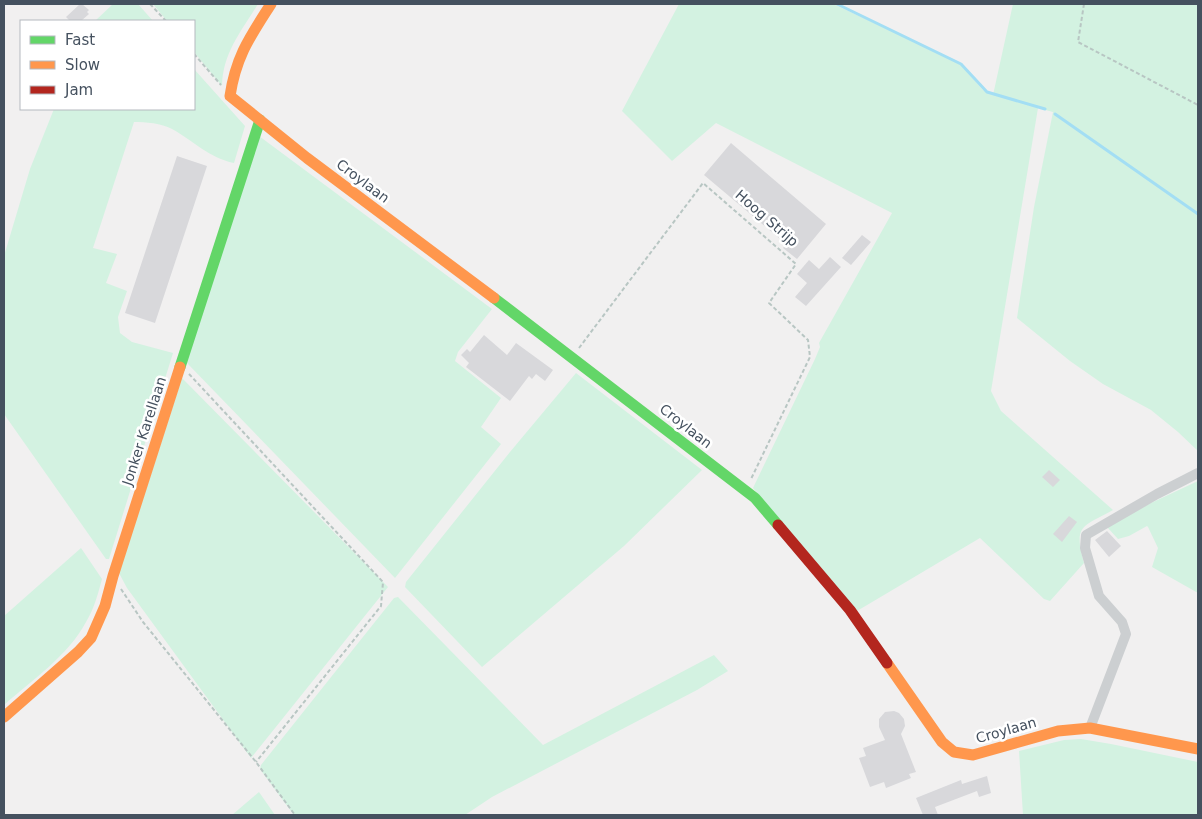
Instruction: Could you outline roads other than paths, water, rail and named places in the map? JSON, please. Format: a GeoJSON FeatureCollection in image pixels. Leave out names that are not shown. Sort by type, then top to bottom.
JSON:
{"type":"FeatureCollection","features":[{"type":"Feature","properties":{"kind":"street","name":"Croylaan"},"geometry":{"type":"LineString","coordinates":[[271,4],[243,48],[233,75],[230,96],[306,158],[746,490],[850,610],[942,742],[954,752],[973,755],[1058,731],[1090,728],[1198,749]]}},
{"type":"Feature","properties":{"kind":"street","name":"Jonker Karellaan"},"geometry":{"type":"LineString","coordinates":[[4,716],[78,652],[91,638],[105,606],[260,120]]}},
{"type":"Feature","properties":{"kind":"street"},"geometry":{"type":"LineString","coordinates":[[1090,728],[1126,634],[1122,622],[1099,596],[1085,548],[1086,535],[1198,473]]}},
{"type":"Feature","properties":{"kind":"waterway"},"geometry":{"type":"LineString","coordinates":[[837,4],[961,64],[987,92],[1045,109]]}},
{"type":"Feature","properties":{"kind":"waterway"},"geometry":{"type":"LineString","coordinates":[[1055,114],[1198,214]]}}]}
